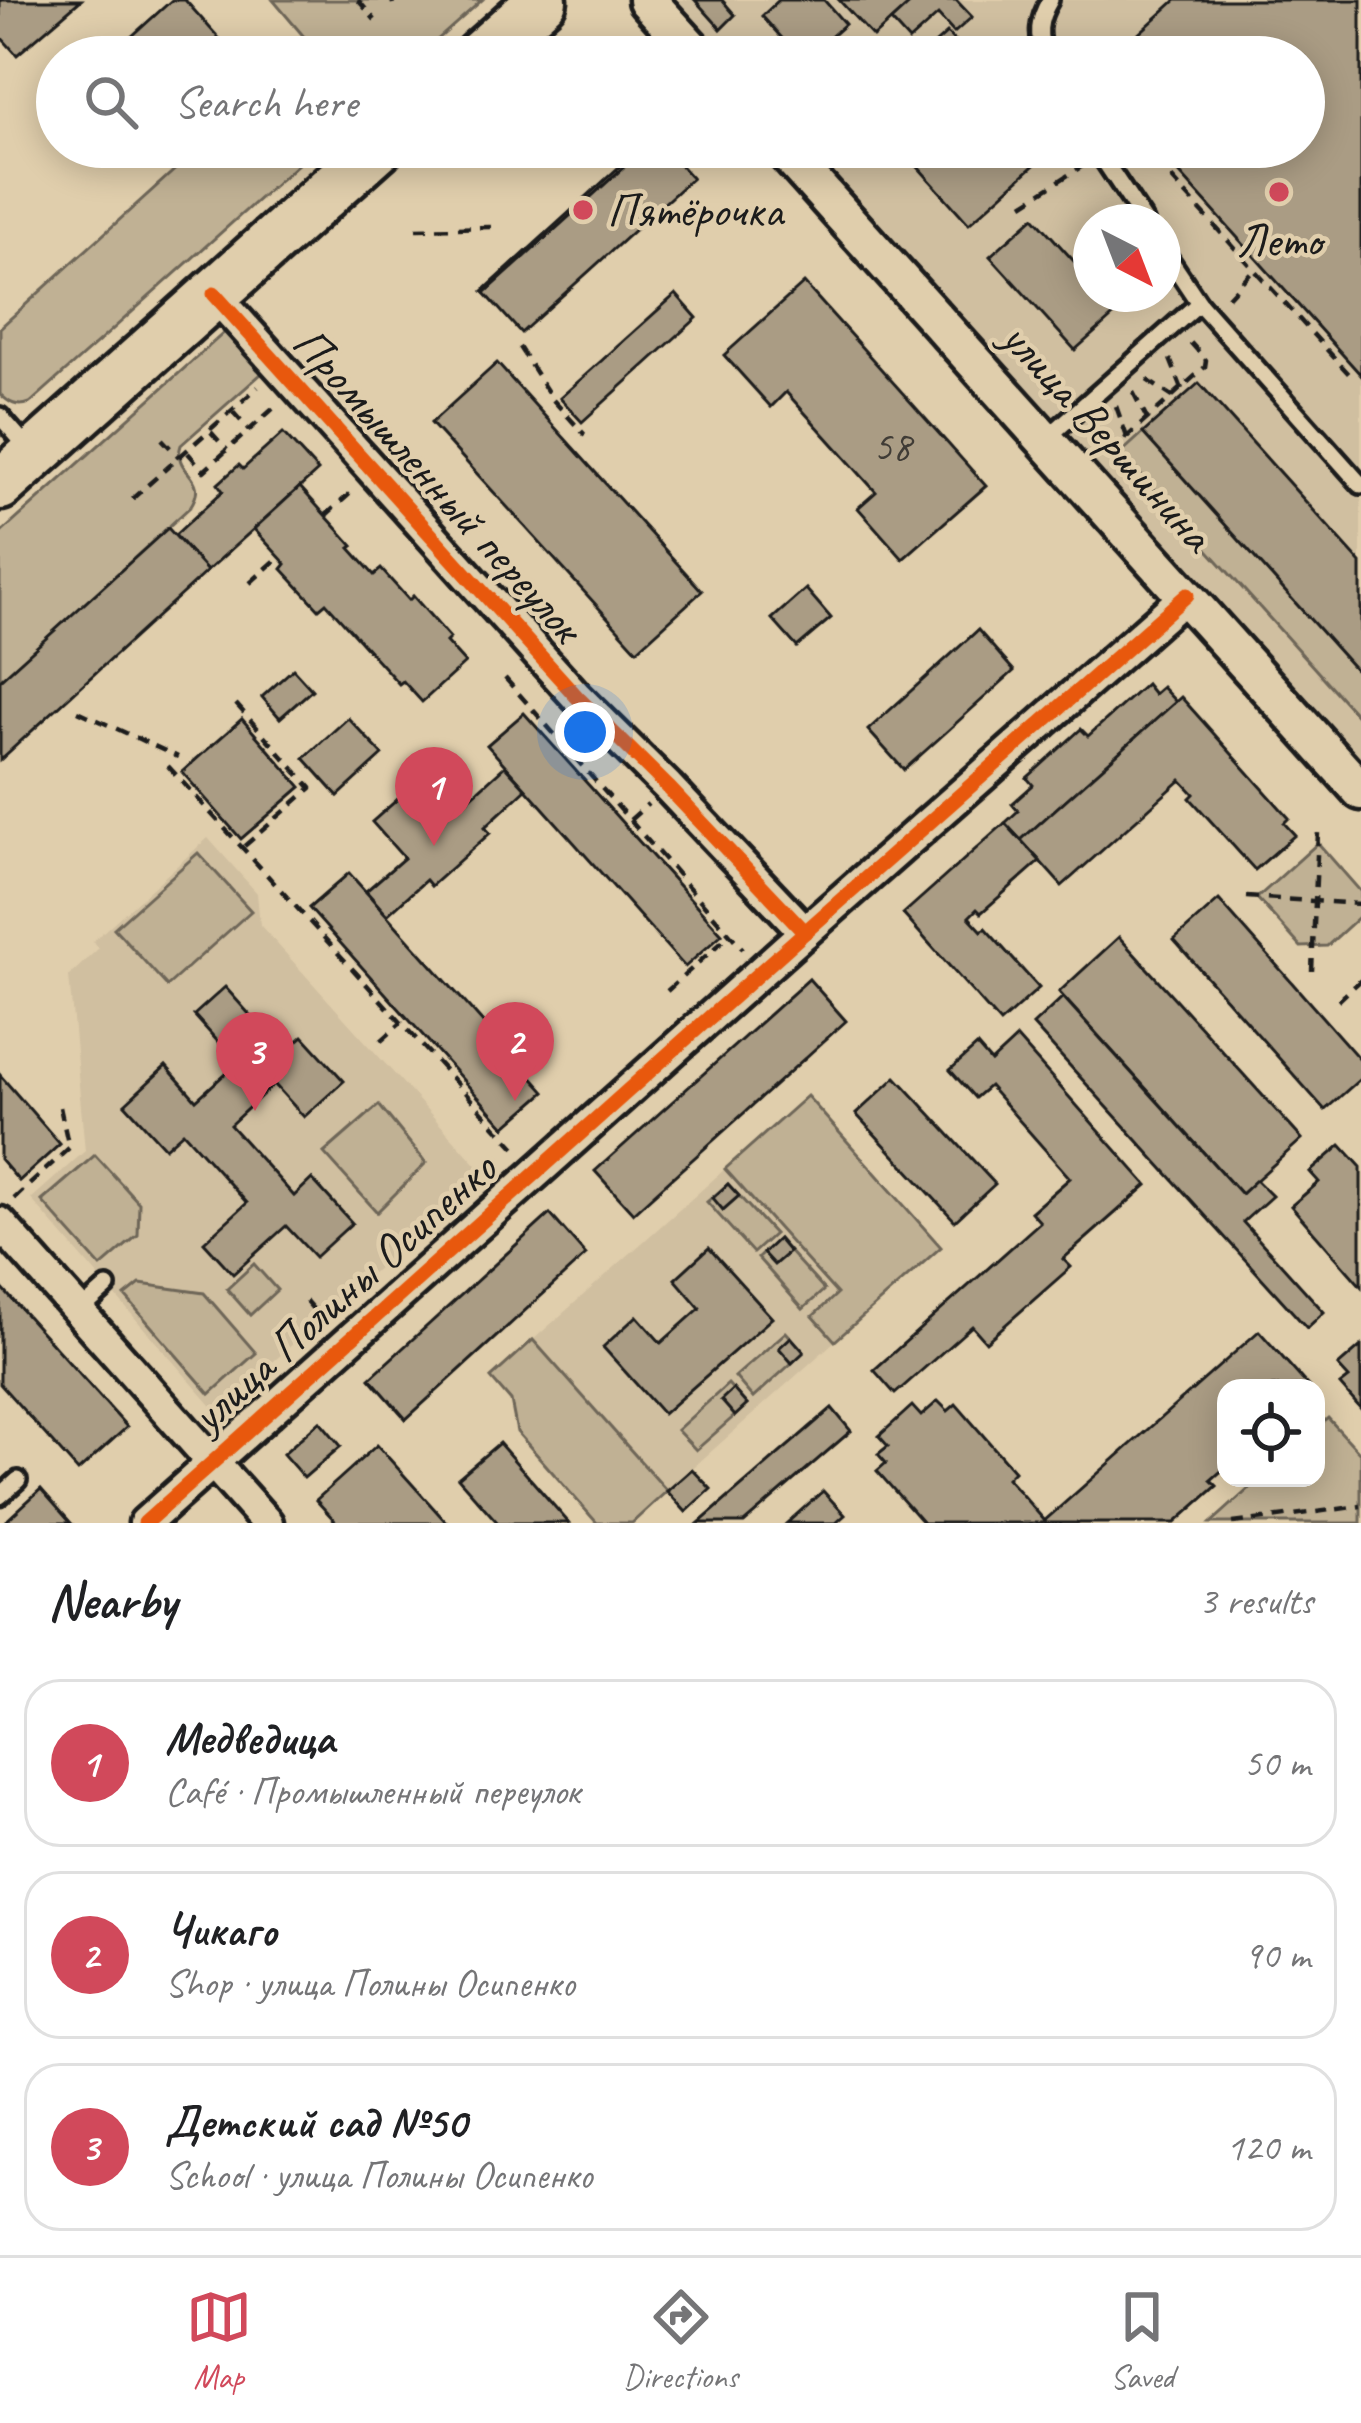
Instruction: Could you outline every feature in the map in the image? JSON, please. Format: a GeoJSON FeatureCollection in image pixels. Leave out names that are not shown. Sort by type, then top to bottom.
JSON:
{"type":"FeatureCollection","features":[{"type":"Feature","properties":{"kind":"main road"},"geometry":{"type":"LineString","coordinates":[[502,36],[542,0]]}},
{"type":"Feature","properties":{"kind":"main road"},"geometry":{"type":"LineString","coordinates":[[17,470],[355,168]]}},
{"type":"Feature","properties":{"kind":"street"},"geometry":{"type":"LineString","coordinates":[[647,0],[680,36]]}},
{"type":"Feature","properties":{"kind":"street","name":"улица Вершинина"},"geometry":{"type":"LineString","coordinates":[[800,168],[1361,791]]}},
{"type":"Feature","properties":{"kind":"street","name":"Промышленный переулок"},"geometry":{"type":"LineString","coordinates":[[214,294],[577,697],[805,932]]}},
{"type":"Feature","properties":{"kind":"street","name":"улица Полины Осипенко"},"geometry":{"type":"LineString","coordinates":[[145,1523],[1187,595]]}},
{"type":"Feature","properties":{"kind":"street"},"geometry":{"type":"LineString","coordinates":[[5,1212],[79,1312],[267,1523]]}},
{"type":"Feature","properties":{"kind":"lane"},"geometry":{"type":"LineString","coordinates":[[1039,36],[1038,26],[1050,0]]}},
{"type":"Feature","properties":{"kind":"lane"},"geometry":{"type":"LineString","coordinates":[[1109,168],[1133,204]]}},
{"type":"Feature","properties":{"kind":"lane"},"geometry":{"type":"LineString","coordinates":[[1181,276],[1199,303],[1361,485]]}},
{"type":"Feature","properties":{"kind":"lane"},"geometry":{"type":"LineString","coordinates":[[1046,440],[1199,303]]}},
{"type":"Feature","properties":{"kind":"lane"},"geometry":{"type":"LineString","coordinates":[[0,416],[17,470]]}},
{"type":"Feature","properties":{"kind":"lane"},"geometry":{"type":"LineString","coordinates":[[79,1312],[107,1287]]}},
{"type":"Feature","properties":{"kind":"lane"},"geometry":{"type":"LineString","coordinates":[[0,1496],[18,1480]]}},
{"type":"Feature","properties":{"kind":"path"},"geometry":{"type":"LineString","coordinates":[[358,0],[376,20]]}},
{"type":"Feature","properties":{"kind":"path"},"geometry":{"type":"LineString","coordinates":[[1162,168],[1349,374]]}},
{"type":"Feature","properties":{"kind":"path"},"geometry":{"type":"LineString","coordinates":[[1023,205],[1076,170]]}},
{"type":"Feature","properties":{"kind":"path"},"geometry":{"type":"LineString","coordinates":[[416,229],[493,227]]}},
{"type":"Feature","properties":{"kind":"path"},"geometry":{"type":"LineString","coordinates":[[1228,297],[1252,270]]}},
{"type":"Feature","properties":{"kind":"path"},"geometry":{"type":"LineString","coordinates":[[1109,453],[1206,364],[1189,341]]}},
{"type":"Feature","properties":{"kind":"path"},"geometry":{"type":"LineString","coordinates":[[519,347],[553,400],[585,435]]}},
{"type":"Feature","properties":{"kind":"path"},"geometry":{"type":"LineString","coordinates":[[1170,359],[1182,388]]}},
{"type":"Feature","properties":{"kind":"path"},"geometry":{"type":"LineString","coordinates":[[132,499],[232,411],[289,377]]}},
{"type":"Feature","properties":{"kind":"path"},"geometry":{"type":"LineString","coordinates":[[186,451],[204,471],[249,430],[289,377]]}},
{"type":"Feature","properties":{"kind":"path"},"geometry":{"type":"LineString","coordinates":[[1146,379],[1173,397]]}},
{"type":"Feature","properties":{"kind":"path"},"geometry":{"type":"LineString","coordinates":[[1133,391],[1147,419]]}},
{"type":"Feature","properties":{"kind":"path"},"geometry":{"type":"LineString","coordinates":[[1116,406],[1127,437]]}},
{"type":"Feature","properties":{"kind":"path"},"geometry":{"type":"LineString","coordinates":[[232,411],[249,430]]}},
{"type":"Feature","properties":{"kind":"path"},"geometry":{"type":"LineString","coordinates":[[210,430],[227,450]]}},
{"type":"Feature","properties":{"kind":"path"},"geometry":{"type":"LineString","coordinates":[[162,439],[179,457]]}},
{"type":"Feature","properties":{"kind":"path"},"geometry":{"type":"LineString","coordinates":[[326,516],[375,472]]}},
{"type":"Feature","properties":{"kind":"path"},"geometry":{"type":"LineString","coordinates":[[250,583],[279,557]]}},
{"type":"Feature","properties":{"kind":"path"},"geometry":{"type":"LineString","coordinates":[[506,678],[742,949]]}},
{"type":"Feature","properties":{"kind":"path"},"geometry":{"type":"LineString","coordinates":[[236,704],[310,788],[242,849]]}},
{"type":"Feature","properties":{"kind":"path"},"geometry":{"type":"LineString","coordinates":[[78,711],[178,757]]}},
{"type":"Feature","properties":{"kind":"path"},"geometry":{"type":"LineString","coordinates":[[168,766],[518,1151]]}},
{"type":"Feature","properties":{"kind":"path"},"geometry":{"type":"LineString","coordinates":[[1312,971],[1318,832]]}},
{"type":"Feature","properties":{"kind":"path"},"geometry":{"type":"LineString","coordinates":[[1246,897],[1361,904]]}},
{"type":"Feature","properties":{"kind":"path"},"geometry":{"type":"LineString","coordinates":[[667,991],[730,934]]}},
{"type":"Feature","properties":{"kind":"path"},"geometry":{"type":"LineString","coordinates":[[1338,1000],[1361,980]]}},
{"type":"Feature","properties":{"kind":"path"},"geometry":{"type":"LineString","coordinates":[[381,1041],[400,1023]]}},
{"type":"Feature","properties":{"kind":"path"},"geometry":{"type":"LineString","coordinates":[[5,1212],[69,1148],[60,1107]]}},
{"type":"Feature","properties":{"kind":"path"},"geometry":{"type":"LineString","coordinates":[[306,1301],[322,1318]]}},
{"type":"Feature","properties":{"kind":"path"},"geometry":{"type":"LineString","coordinates":[[1233,1523],[1361,1506]]}},
{"type":"Feature","properties":{"kind":"shaded area"},"geometry":{"type":"Polygon","coordinates":[[[273,0],[482,0],[442,36],[303,36],[273,0]]]}},
{"type":"Feature","properties":{"kind":"shaded area"},"geometry":{"type":"Polygon","coordinates":[[[676,0],[1361,0],[1361,760],[829,168],[1325,168],[1325,36],[709,36],[676,0]]]}},
{"type":"Feature","properties":{"kind":"shaded area"},"geometry":{"type":"Polygon","coordinates":[[[177,168],[293,168],[30,403],[17,405],[0,394],[0,328],[177,168]]]}},
{"type":"Feature","properties":{"kind":"shaded area"},"geometry":{"type":"Polygon","coordinates":[[[226,331],[262,373],[181,445],[181,462],[196,488],[190,507],[0,681],[0,534],[226,331]]]}},
{"type":"Feature","properties":{"kind":"shaded area"},"geometry":{"type":"Polygon","coordinates":[[[1143,433],[1361,676],[1361,720],[1121,453],[1143,433]]]}},
{"type":"Feature","properties":{"kind":"shaded area"},"geometry":{"type":"Polygon","coordinates":[[[208,838],[257,893],[260,925],[484,1173],[217,1412],[31,1199],[85,1151],[69,976],[99,948],[93,941],[208,838]]]}},
{"type":"Feature","properties":{"kind":"shaded area"},"geometry":{"type":"Polygon","coordinates":[[[1318,843],[1361,892],[1361,915],[1327,946],[1301,947],[1257,898],[1318,843]]]}},
{"type":"Feature","properties":{"kind":"shaded area"},"geometry":{"type":"Polygon","coordinates":[[[198,853],[251,911],[167,986],[114,928],[198,853]]]}},
{"type":"Feature","properties":{"kind":"shaded area"},"geometry":{"type":"Polygon","coordinates":[[[807,1096],[941,1247],[835,1341],[813,1316],[837,1294],[725,1169],[807,1096]]]}},
{"type":"Feature","properties":{"kind":"shaded area"},"geometry":{"type":"Polygon","coordinates":[[[379,1105],[426,1163],[377,1212],[324,1153],[379,1105]]]}},
{"type":"Feature","properties":{"kind":"shaded area"},"geometry":{"type":"Polygon","coordinates":[[[95,1155],[139,1203],[138,1235],[101,1267],[42,1201],[95,1155]]]}},
{"type":"Feature","properties":{"kind":"shaded area"},"geometry":{"type":"Polygon","coordinates":[[[725,1169],[838,1295],[814,1316],[835,1341],[667,1491],[533,1340],[725,1169]]]}},
{"type":"Feature","properties":{"kind":"shaded area"},"geometry":{"type":"Polygon","coordinates":[[[728,1184],[774,1234],[753,1253],[707,1202],[728,1184]]]}},
{"type":"Feature","properties":{"kind":"shaded area"},"geometry":{"type":"Polygon","coordinates":[[[778,1239],[824,1290],[803,1309],[758,1258],[778,1239]]]}},
{"type":"Feature","properties":{"kind":"shaded area"},"geometry":{"type":"Polygon","coordinates":[[[254,1264],[277,1290],[250,1315],[227,1289],[254,1264]]]}},
{"type":"Feature","properties":{"kind":"shaded area"},"geometry":{"type":"Polygon","coordinates":[[[140,1284],[204,1293],[256,1353],[210,1394],[125,1296],[140,1284]]]}},
{"type":"Feature","properties":{"kind":"shaded area"},"geometry":{"type":"Polygon","coordinates":[[[786,1332],[804,1352],[753,1398],[735,1377],[786,1332]]]}},
{"type":"Feature","properties":{"kind":"shaded area"},"geometry":{"type":"Polygon","coordinates":[[[533,1340],[667,1491],[632,1523],[597,1523],[517,1432],[511,1401],[491,1378],[533,1340]]]}},
{"type":"Feature","properties":{"kind":"shaded area"},"geometry":{"type":"Polygon","coordinates":[[[728,1384],[747,1405],[696,1450],[677,1430],[728,1384]]]}},
{"type":"Feature","properties":{"kind":"shaded area"},"geometry":{"type":"Polygon","coordinates":[[[1328,1418],[1361,1454],[1361,1523],[1211,1523],[1251,1487],[1325,1487],[1328,1418]]]}},
{"type":"Feature","properties":{"kind":"building"},"geometry":{"type":"Polygon","coordinates":[[[0,0],[81,0],[17,55],[0,36],[0,0]]]}},
{"type":"Feature","properties":{"kind":"building"},"geometry":{"type":"Polygon","coordinates":[[[172,0],[185,0],[217,36],[132,36],[172,0]]]}},
{"type":"Feature","properties":{"kind":"building"},"geometry":{"type":"Polygon","coordinates":[[[695,0],[722,0],[735,15],[721,29],[695,0]]]}},
{"type":"Feature","properties":{"kind":"building"},"geometry":{"type":"Polygon","coordinates":[[[779,0],[824,0],[845,24],[832,36],[780,36],[762,16],[779,0]]]}},
{"type":"Feature","properties":{"kind":"building"},"geometry":{"type":"Polygon","coordinates":[[[839,0],[914,0],[874,36],[839,0]]]}},
{"type":"Feature","properties":{"kind":"building"},"geometry":{"type":"Polygon","coordinates":[[[914,0],[956,0],[972,17],[954,33],[938,15],[915,36],[904,36],[891,21],[914,0]]]}},
{"type":"Feature","properties":{"kind":"building","name":"Лето"},"geometry":{"type":"Polygon","coordinates":[[[1176,0],[1361,0],[1361,375],[1175,168],[1325,168],[1325,36],[1136,36],[1176,0]]]}},
{"type":"Feature","properties":{"kind":"building"},"geometry":{"type":"Polygon","coordinates":[[[618,168],[623,168],[485,293],[618,168]]]}},
{"type":"Feature","properties":{"kind":"building"},"geometry":{"type":"Polygon","coordinates":[[[623,168],[683,168],[692,178],[521,333],[485,293],[623,168]]]}},
{"type":"Feature","properties":{"kind":"building"},"geometry":{"type":"Polygon","coordinates":[[[919,168],[1031,168],[969,224],[919,168]]]}},
{"type":"Feature","properties":{"kind":"building"},"geometry":{"type":"Polygon","coordinates":[[[1034,217],[1073,260],[1073,312],[1118,312],[1075,350],[990,256],[1034,217]]]}},
{"type":"Feature","properties":{"kind":"building"},"geometry":{"type":"Polygon","coordinates":[[[804,283],[986,486],[903,559],[858,508],[876,492],[786,392],[771,407],[724,355],[804,283]]]}},
{"type":"Feature","properties":{"kind":"building"},"geometry":{"type":"Polygon","coordinates":[[[676,294],[697,318],[582,422],[560,398],[676,294]]]}},
{"type":"Feature","properties":{"kind":"building"},"geometry":{"type":"Polygon","coordinates":[[[497,363],[702,591],[637,650],[431,423],[497,363]]]}},
{"type":"Feature","properties":{"kind":"building"},"geometry":{"type":"Polygon","coordinates":[[[1199,383],[1361,563],[1361,676],[1143,433],[1199,383]]]}},
{"type":"Feature","properties":{"kind":"building"},"geometry":{"type":"Polygon","coordinates":[[[283,433],[318,471],[207,571],[175,535],[223,491],[218,484],[239,465],[243,469],[283,433]]]}},
{"type":"Feature","properties":{"kind":"building"},"geometry":{"type":"Polygon","coordinates":[[[300,487],[374,575],[381,569],[409,600],[413,596],[465,663],[422,702],[403,681],[399,684],[326,603],[319,609],[254,529],[300,487]]]}},
{"type":"Feature","properties":{"kind":"building"},"geometry":{"type":"Polygon","coordinates":[[[168,528],[207,571],[0,760],[0,680],[168,528]]]}},
{"type":"Feature","properties":{"kind":"building"},"geometry":{"type":"Polygon","coordinates":[[[806,589],[831,618],[797,647],[772,619],[806,589]]]}},
{"type":"Feature","properties":{"kind":"building"},"geometry":{"type":"Polygon","coordinates":[[[978,630],[1014,671],[904,770],[868,730],[978,630]]]}},
{"type":"Feature","properties":{"kind":"building"},"geometry":{"type":"Polygon","coordinates":[[[293,669],[312,690],[280,718],[262,697],[293,669]]]}},
{"type":"Feature","properties":{"kind":"building"},"geometry":{"type":"Polygon","coordinates":[[[1146,684],[1154,694],[1162,687],[1176,702],[1021,840],[1005,823],[1018,811],[1012,804],[1033,785],[1027,778],[1081,729],[1088,736],[1146,684]]]}},
{"type":"Feature","properties":{"kind":"building"},"geometry":{"type":"Polygon","coordinates":[[[1181,697],[1289,818],[1284,823],[1295,835],[1255,870],[1190,798],[1194,794],[1181,780],[1062,886],[1021,840],[1181,697]]]}},
{"type":"Feature","properties":{"kind":"building"},"geometry":{"type":"Polygon","coordinates":[[[524,713],[722,934],[685,967],[487,745],[524,713]]]}},
{"type":"Feature","properties":{"kind":"building"},"geometry":{"type":"Polygon","coordinates":[[[348,718],[383,755],[338,796],[304,758],[348,718]]]}},
{"type":"Feature","properties":{"kind":"building"},"geometry":{"type":"Polygon","coordinates":[[[242,719],[301,787],[241,839],[182,772],[242,719]]]}},
{"type":"Feature","properties":{"kind":"building"},"geometry":{"type":"Polygon","coordinates":[[[505,766],[526,789],[485,827],[490,833],[431,886],[426,880],[387,915],[366,891],[404,858],[372,822],[434,767],[465,802],[505,766]]]}},
{"type":"Feature","properties":{"kind":"building"},"geometry":{"type":"Polygon","coordinates":[[[1005,823],[1040,861],[981,913],[977,909],[969,917],[982,931],[985,928],[1039,988],[1000,1023],[903,914],[1005,823]]]}},
{"type":"Feature","properties":{"kind":"building"},"geometry":{"type":"Polygon","coordinates":[[[349,873],[545,1092],[505,1127],[309,908],[349,873]]]}},
{"type":"Feature","properties":{"kind":"building"},"geometry":{"type":"Polygon","coordinates":[[[1219,900],[1361,1061],[1361,1078],[1325,1110],[1174,940],[1219,900]]]}},
{"type":"Feature","properties":{"kind":"building"},"geometry":{"type":"Polygon","coordinates":[[[1119,937],[1302,1139],[1241,1194],[1059,992],[1119,937]]]}},
{"type":"Feature","properties":{"kind":"building"},"geometry":{"type":"Polygon","coordinates":[[[809,979],[846,1021],[633,1213],[595,1171],[809,979]]]}},
{"type":"Feature","properties":{"kind":"building"},"geometry":{"type":"Polygon","coordinates":[[[225,987],[284,1053],[303,1036],[344,1081],[304,1117],[274,1084],[230,1125],[294,1196],[312,1179],[352,1223],[315,1257],[286,1226],[233,1274],[204,1242],[247,1203],[183,1132],[165,1148],[125,1104],[166,1066],[196,1100],[237,1063],[194,1015],[225,987]]]}},
{"type":"Feature","properties":{"kind":"building"},"geometry":{"type":"Polygon","coordinates":[[[1063,997],[1241,1194],[1256,1180],[1272,1196],[1243,1222],[1324,1312],[1307,1328],[1033,1025],[1063,997]]]}},
{"type":"Feature","properties":{"kind":"building"},"geometry":{"type":"Polygon","coordinates":[[[1017,1038],[1147,1185],[1063,1259],[1071,1267],[986,1342],[972,1326],[895,1394],[874,1370],[1040,1222],[1031,1212],[1070,1178],[989,1086],[975,1098],[950,1070],[977,1046],[991,1062],[1017,1038]]]}},
{"type":"Feature","properties":{"kind":"building"},"geometry":{"type":"Polygon","coordinates":[[[0,1075],[60,1144],[19,1181],[0,1159],[0,1075]]]}},
{"type":"Feature","properties":{"kind":"building"},"geometry":{"type":"Polygon","coordinates":[[[896,1077],[995,1184],[955,1221],[856,1114],[896,1077]]]}},
{"type":"Feature","properties":{"kind":"building"},"geometry":{"type":"Polygon","coordinates":[[[1341,1145],[1361,1167],[1361,1286],[1291,1206],[1319,1182],[1310,1172],[1341,1145]]]}},
{"type":"Feature","properties":{"kind":"building"},"geometry":{"type":"Polygon","coordinates":[[[728,1184],[739,1196],[723,1210],[713,1198],[728,1184]]]}},
{"type":"Feature","properties":{"kind":"building"},"geometry":{"type":"Polygon","coordinates":[[[550,1214],[586,1255],[406,1419],[370,1378],[550,1214]]]}},
{"type":"Feature","properties":{"kind":"building"},"geometry":{"type":"Polygon","coordinates":[[[778,1239],[789,1252],[774,1265],[763,1253],[778,1239]]]}},
{"type":"Feature","properties":{"kind":"building"},"geometry":{"type":"Polygon","coordinates":[[[709,1248],[772,1318],[663,1414],[603,1347],[637,1316],[661,1343],[700,1308],[675,1279],[709,1248]]]}},
{"type":"Feature","properties":{"kind":"building"},"geometry":{"type":"Polygon","coordinates":[[[0,1286],[127,1427],[78,1471],[0,1384],[0,1286]]]}},
{"type":"Feature","properties":{"kind":"building"},"geometry":{"type":"Polygon","coordinates":[[[1259,1331],[1302,1379],[1217,1379],[1217,1475],[1211,1480],[1217,1486],[1175,1523],[1042,1523],[1259,1331]]]}},
{"type":"Feature","properties":{"kind":"building"},"geometry":{"type":"Polygon","coordinates":[[[791,1337],[804,1352],[792,1363],[779,1348],[791,1337]]]}},
{"type":"Feature","properties":{"kind":"building"},"geometry":{"type":"Polygon","coordinates":[[[1361,1346],[1361,1409],[1340,1385],[1349,1378],[1338,1366],[1361,1346]]]}},
{"type":"Feature","properties":{"kind":"building"},"geometry":{"type":"Polygon","coordinates":[[[733,1389],[747,1405],[735,1416],[721,1400],[733,1389]]]}},
{"type":"Feature","properties":{"kind":"building"},"geometry":{"type":"Polygon","coordinates":[[[938,1401],[948,1411],[956,1404],[1014,1471],[1007,1478],[1045,1521],[923,1523],[877,1471],[886,1463],[878,1454],[888,1446],[879,1436],[912,1406],[921,1416],[938,1401]]]}},
{"type":"Feature","properties":{"kind":"building"},"geometry":{"type":"Polygon","coordinates":[[[832,1408],[851,1431],[744,1523],[699,1523],[832,1408]]]}},
{"type":"Feature","properties":{"kind":"building"},"geometry":{"type":"Polygon","coordinates":[[[320,1421],[341,1446],[304,1478],[283,1454],[320,1421]]]}},
{"type":"Feature","properties":{"kind":"building"},"geometry":{"type":"Polygon","coordinates":[[[499,1443],[569,1523],[498,1523],[458,1478],[499,1443]]]}},
{"type":"Feature","properties":{"kind":"building"},"geometry":{"type":"Polygon","coordinates":[[[377,1445],[447,1523],[337,1523],[316,1500],[377,1445]]]}},
{"type":"Feature","properties":{"kind":"building"},"geometry":{"type":"Polygon","coordinates":[[[692,1469],[711,1489],[686,1512],[667,1491],[692,1469]]]}},
{"type":"Feature","properties":{"kind":"building"},"geometry":{"type":"Polygon","coordinates":[[[41,1489],[71,1523],[4,1523],[41,1489]]]}},
{"type":"Feature","properties":{"kind":"building"},"geometry":{"type":"Polygon","coordinates":[[[823,1491],[845,1515],[836,1523],[787,1523],[823,1491]]]}},
{"type":"Feature","properties":{"kind":"cycle path"},"geometry":{"type":"LineString","coordinates":[[214,294],[577,697],[805,932]]}},
{"type":"Feature","properties":{"kind":"cycle path"},"geometry":{"type":"LineString","coordinates":[[145,1523],[1187,595]]}},
{"type":"Feature","properties":{"kind":"place","name":"Лето"},"geometry":{"type":"Point","coordinates":[1279,192]}},
{"type":"Feature","properties":{"kind":"place","name":"Пятёрочка"},"geometry":{"type":"Point","coordinates":[583,210]}},
{"type":"Feature","properties":{"kind":"place","name":"Медведица"},"geometry":{"type":"Point","coordinates":[434,846]}},
{"type":"Feature","properties":{"kind":"place","name":"Чикаго"},"geometry":{"type":"Point","coordinates":[515,1101]}},
{"type":"Feature","properties":{"kind":"place","name":"Детский сад №50"},"geometry":{"type":"Point","coordinates":[255,1111]}}]}
